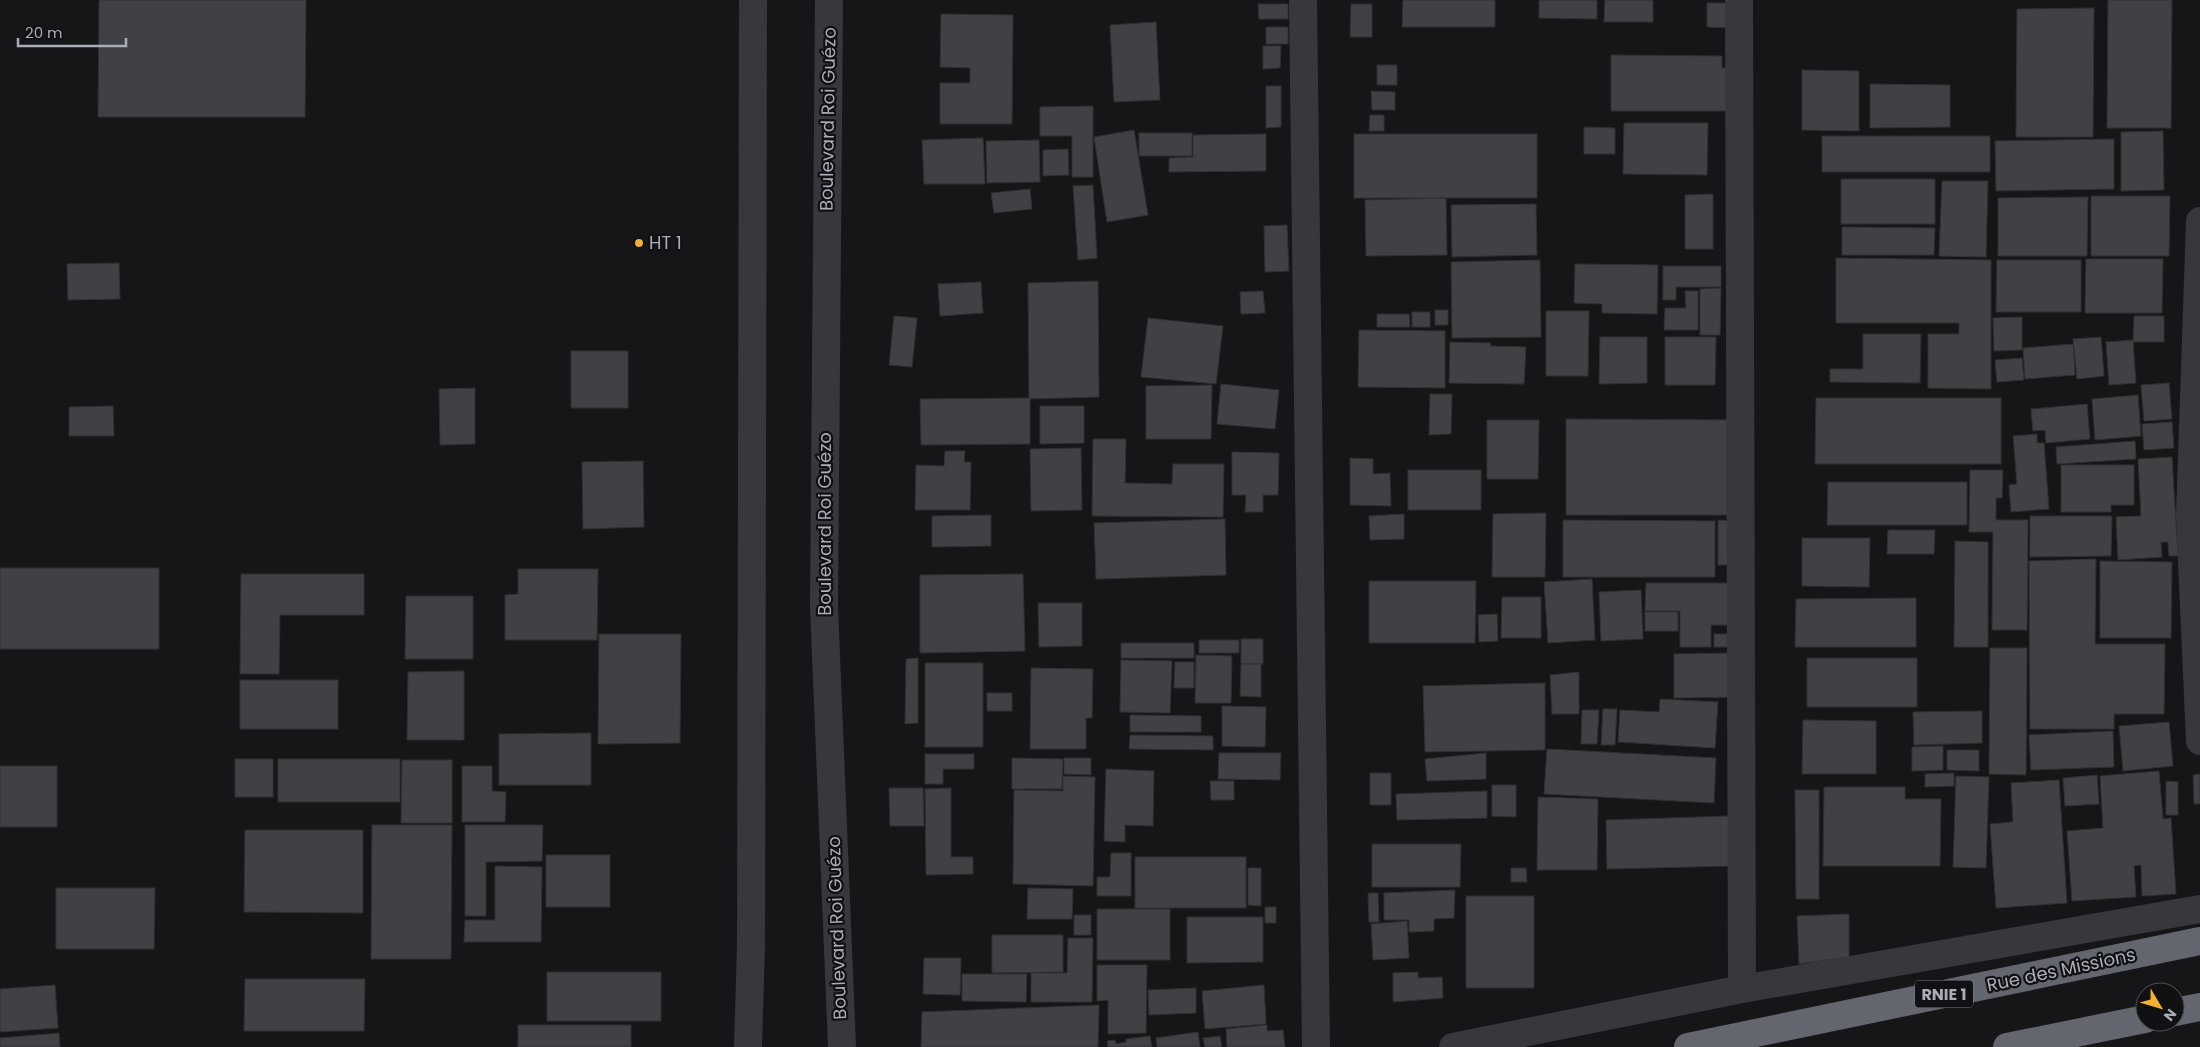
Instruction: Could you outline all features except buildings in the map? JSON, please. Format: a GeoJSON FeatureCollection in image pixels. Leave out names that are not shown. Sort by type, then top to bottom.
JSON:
{"type":"FeatureCollection","features":[{"type":"Feature","properties":{"kind":"highway","name":"Rue des Missions"},"geometry":{"type":"LineString","coordinates":[[1688,1047],[2200,942]]}},
{"type":"Feature","properties":{"kind":"highway"},"geometry":{"type":"LineString","coordinates":[[2185,1010],[2200,1007]]}},
{"type":"Feature","properties":{"kind":"highway"},"geometry":{"type":"LineString","coordinates":[[2007,1047],[2135,1020]]}},
{"type":"Feature","properties":{"kind":"street"},"geometry":{"type":"LineString","coordinates":[[748,1047],[751,945],[753,0]]}},
{"type":"Feature","properties":{"kind":"street","name":"Boulevard Roi Guézo"},"geometry":{"type":"LineString","coordinates":[[829,0],[824,606],[842,1047]]}},
{"type":"Feature","properties":{"kind":"street"},"geometry":{"type":"LineString","coordinates":[[1303,0],[1316,1047]]}},
{"type":"Feature","properties":{"kind":"street"},"geometry":{"type":"LineString","coordinates":[[1739,0],[1742,989]]}},
{"type":"Feature","properties":{"kind":"street"},"geometry":{"type":"LineString","coordinates":[[2200,221],[2190,516],[2200,742]]}},
{"type":"Feature","properties":{"kind":"street"},"geometry":{"type":"LineString","coordinates":[[1453,1047],[1742,989],[2200,910]]}},
{"type":"Feature","properties":{"kind":"place","name":"HT 1"},"geometry":{"type":"Point","coordinates":[639,243]}}]}
